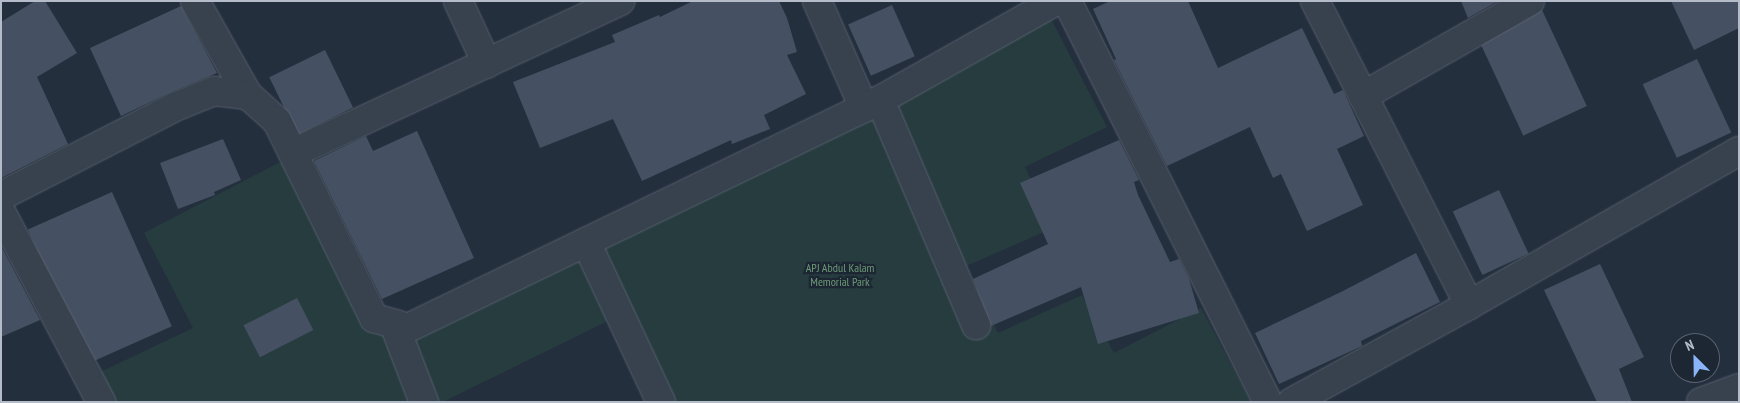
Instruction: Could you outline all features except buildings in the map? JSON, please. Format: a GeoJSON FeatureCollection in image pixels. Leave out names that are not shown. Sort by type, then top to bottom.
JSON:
{"type":"FeatureCollection","features":[{"type":"Feature","properties":{"kind":"street"},"geometry":{"type":"LineString","coordinates":[[195,1],[248,95],[277,121],[374,318],[408,328],[872,104],[1056,1]]}},
{"type":"Feature","properties":{"kind":"street"},"geometry":{"type":"LineString","coordinates":[[458,1],[487,64]]}},
{"type":"Feature","properties":{"kind":"street"},"geometry":{"type":"LineString","coordinates":[[293,153],[620,1]]}},
{"type":"Feature","properties":{"kind":"street"},"geometry":{"type":"LineString","coordinates":[[816,1],[872,104],[976,325]]}},
{"type":"Feature","properties":{"kind":"street"},"geometry":{"type":"LineString","coordinates":[[1067,1],[1268,402]]}},
{"type":"Feature","properties":{"kind":"street"},"geometry":{"type":"LineString","coordinates":[[1315,1],[1468,305]]}},
{"type":"Feature","properties":{"kind":"street"},"geometry":{"type":"LineString","coordinates":[[1363,96],[1530,1]]}},
{"type":"Feature","properties":{"kind":"street"},"geometry":{"type":"LineString","coordinates":[[1,196],[177,106],[214,91],[248,95]]}},
{"type":"Feature","properties":{"kind":"street"},"geometry":{"type":"LineString","coordinates":[[1292,402],[1468,305],[1739,151]]}},
{"type":"Feature","properties":{"kind":"street"},"geometry":{"type":"LineString","coordinates":[[1,212],[99,401]]}},
{"type":"Feature","properties":{"kind":"street"},"geometry":{"type":"LineString","coordinates":[[586,242],[661,402]]}},
{"type":"Feature","properties":{"kind":"street"},"geometry":{"type":"LineString","coordinates":[[394,324],[424,402]]}},
{"type":"Feature","properties":{"kind":"street"},"geometry":{"type":"LineString","coordinates":[[1702,402],[1739,388]]}},
{"type":"Feature","properties":{"kind":"green space","name":"APJ Abdul Kalam Memorial Park"},"geometry":{"type":"Polygon","coordinates":[[[1050,17],[1107,127],[1025,167],[1053,228],[966,266],[998,333],[1082,295],[1114,353],[1201,308],[1251,402],[654,402],[614,318],[443,402],[112,402],[98,373],[193,328],[144,233],[284,160],[403,343],[1050,17]]]}}]}
